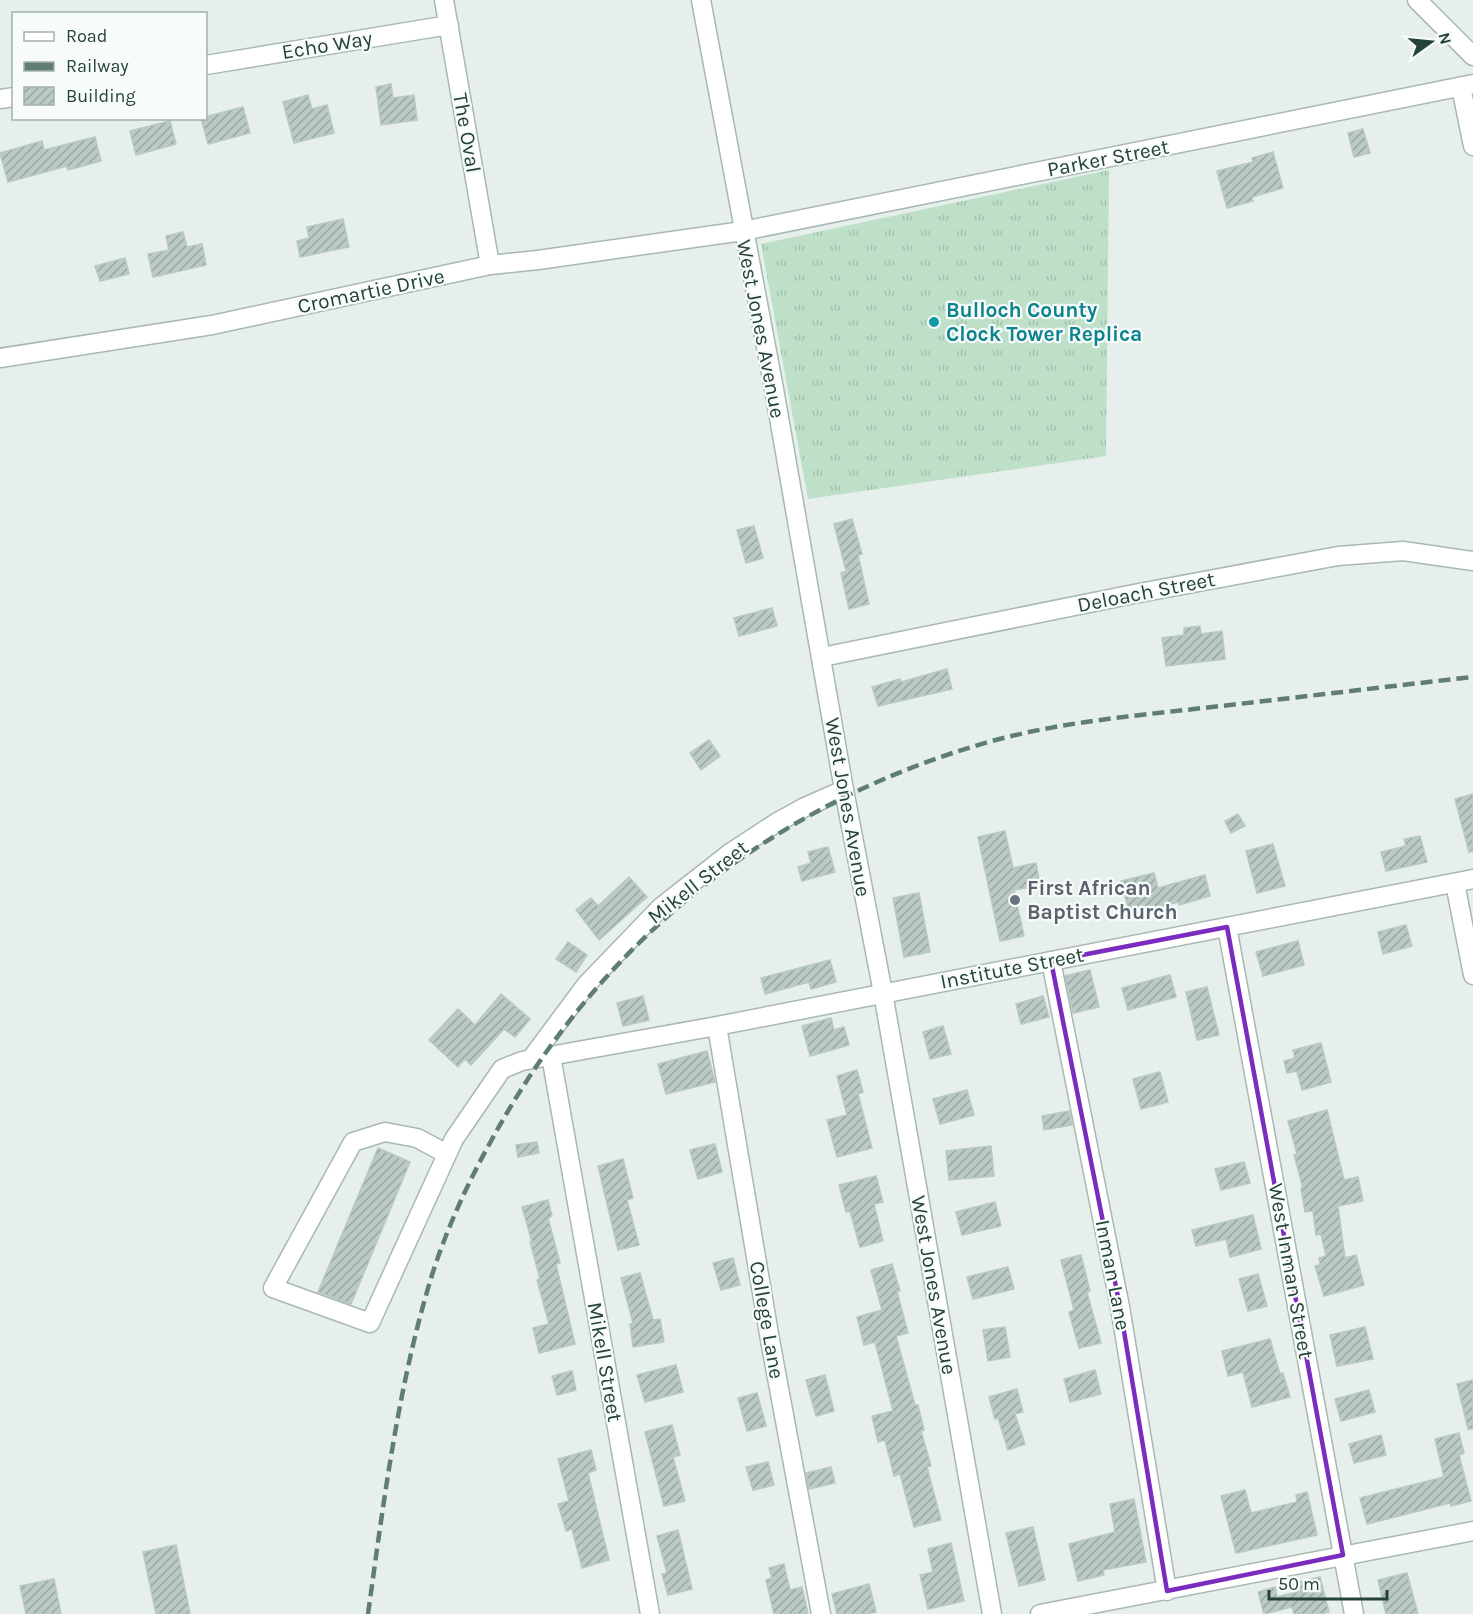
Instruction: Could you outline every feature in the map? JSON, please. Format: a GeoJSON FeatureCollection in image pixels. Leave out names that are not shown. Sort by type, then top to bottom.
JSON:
{"type":"FeatureCollection","features":[{"type":"Feature","properties":{"kind":"street","name":"The Oval"},"geometry":{"type":"LineString","coordinates":[[444,0],[490,265]]}},
{"type":"Feature","properties":{"kind":"street","name":"West Jones Avenue"},"geometry":{"type":"LineString","coordinates":[[701,0],[883,993],[992,1614]]}},
{"type":"Feature","properties":{"kind":"street"},"geometry":{"type":"LineString","coordinates":[[1417,0],[1473,56]]}},
{"type":"Feature","properties":{"kind":"street","name":"Echo Way"},"geometry":{"type":"LineString","coordinates":[[207,65],[449,25]]}},
{"type":"Feature","properties":{"kind":"street","name":"Parker Street"},"geometry":{"type":"LineString","coordinates":[[743,231],[1467,86]]}},
{"type":"Feature","properties":{"kind":"street"},"geometry":{"type":"LineString","coordinates":[[1467,86],[1473,146]]}},
{"type":"Feature","properties":{"kind":"street","name":"Cromartie Drive"},"geometry":{"type":"LineString","coordinates":[[0,358],[212,325],[490,265],[743,231]]}},
{"type":"Feature","properties":{"kind":"street","name":"Deloach Street"},"geometry":{"type":"LineString","coordinates":[[822,657],[1134,594],[1338,556],[1403,551],[1473,561]]}},
{"type":"Feature","properties":{"kind":"street","name":"Mikell Street"},"geometry":{"type":"LineString","coordinates":[[531,1059],[586,985],[661,907],[730,853],[776,823],[844,790]]}},
{"type":"Feature","properties":{"kind":"street","name":"Institute Street"},"geometry":{"type":"LineString","coordinates":[[447,1154],[417,1138],[385,1132],[353,1142],[273,1288],[369,1323],[454,1139],[502,1069],[531,1059],[717,1026],[1473,879]]}},
{"type":"Feature","properties":{"kind":"street"},"geometry":{"type":"LineString","coordinates":[[1455,883],[1473,975]]}},
{"type":"Feature","properties":{"kind":"street","name":"West Inman Street"},"geometry":{"type":"LineString","coordinates":[[1227,927],[1354,1614]]}},
{"type":"Feature","properties":{"kind":"street","name":"Inman Lane"},"geometry":{"type":"LineString","coordinates":[[1051,961],[1120,1307],[1167,1591]]}},
{"type":"Feature","properties":{"kind":"street","name":"College Lane"},"geometry":{"type":"LineString","coordinates":[[717,1026],[770,1340],[821,1614]]}},
{"type":"Feature","properties":{"kind":"street","name":"Mikell Street"},"geometry":{"type":"LineString","coordinates":[[551,1056],[650,1614]]}},
{"type":"Feature","properties":{"kind":"street"},"geometry":{"type":"LineString","coordinates":[[1040,1614],[1473,1530]]}},
{"type":"Feature","properties":{"kind":"highlighted area"},"geometry":{"type":"Polygon","coordinates":[[[1227,927],[1343,1555],[1167,1591],[1120,1307],[1051,961],[1227,927]]]}},
{"type":"Feature","properties":{"kind":"green space"},"geometry":{"type":"Polygon","coordinates":[[[1109,170],[1106,456],[808,499],[761,244],[1109,170]]]}},
{"type":"Feature","properties":{"kind":"building"},"geometry":{"type":"Polygon","coordinates":[[[391,84],[393,98],[414,95],[417,120],[381,125],[376,87],[391,84]]]}},
{"type":"Feature","properties":{"kind":"building"},"geometry":{"type":"Polygon","coordinates":[[[308,95],[312,109],[327,105],[334,133],[294,143],[283,102],[308,95]]]}},
{"type":"Feature","properties":{"kind":"building"},"geometry":{"type":"Polygon","coordinates":[[[243,107],[250,133],[208,144],[202,120],[207,120],[207,116],[243,107]]]}},
{"type":"Feature","properties":{"kind":"building"},"geometry":{"type":"Polygon","coordinates":[[[170,121],[176,144],[136,155],[130,131],[170,121]]]}},
{"type":"Feature","properties":{"kind":"building"},"geometry":{"type":"Polygon","coordinates":[[[1363,129],[1370,153],[1354,157],[1348,133],[1363,129]]]}},
{"type":"Feature","properties":{"kind":"building"},"geometry":{"type":"Polygon","coordinates":[[[95,137],[101,161],[68,170],[67,166],[8,182],[0,153],[42,141],[44,150],[95,137]]]}},
{"type":"Feature","properties":{"kind":"building"},"geometry":{"type":"Polygon","coordinates":[[[1273,152],[1283,188],[1252,197],[1253,201],[1227,208],[1217,171],[1253,162],[1252,158],[1273,152]]]}},
{"type":"Feature","properties":{"kind":"building"},"geometry":{"type":"Polygon","coordinates":[[[343,219],[349,247],[300,257],[297,241],[309,238],[307,227],[343,219]]]}},
{"type":"Feature","properties":{"kind":"building"},"geometry":{"type":"Polygon","coordinates":[[[183,232],[187,247],[202,244],[206,265],[153,277],[148,254],[169,250],[166,236],[183,232]]]}},
{"type":"Feature","properties":{"kind":"building"},"geometry":{"type":"Polygon","coordinates":[[[125,258],[129,274],[100,281],[95,266],[125,258]]]}},
{"type":"Feature","properties":{"kind":"building"},"geometry":{"type":"Polygon","coordinates":[[[852,519],[862,554],[858,555],[869,604],[849,609],[841,573],[846,571],[834,524],[852,519]]]}},
{"type":"Feature","properties":{"kind":"building"},"geometry":{"type":"Polygon","coordinates":[[[754,526],[763,558],[746,563],[737,530],[754,526]]]}},
{"type":"Feature","properties":{"kind":"building"},"geometry":{"type":"Polygon","coordinates":[[[772,608],[777,626],[739,636],[734,618],[772,608]]]}},
{"type":"Feature","properties":{"kind":"building"},"geometry":{"type":"Polygon","coordinates":[[[1200,626],[1201,634],[1222,631],[1225,659],[1166,666],[1162,638],[1184,635],[1184,628],[1200,626]]]}},
{"type":"Feature","properties":{"kind":"building"},"geometry":{"type":"Polygon","coordinates":[[[947,669],[952,689],[878,706],[872,687],[900,679],[901,682],[947,669]]]}},
{"type":"Feature","properties":{"kind":"building"},"geometry":{"type":"Polygon","coordinates":[[[709,740],[720,756],[701,770],[690,753],[709,740]]]}},
{"type":"Feature","properties":{"kind":"building"},"geometry":{"type":"Polygon","coordinates":[[[1473,794],[1473,851],[1469,852],[1455,799],[1473,794]]]}},
{"type":"Feature","properties":{"kind":"building"},"geometry":{"type":"Polygon","coordinates":[[[1238,814],[1245,826],[1231,833],[1225,821],[1238,814]]]}},
{"type":"Feature","properties":{"kind":"building"},"geometry":{"type":"Polygon","coordinates":[[[1005,831],[1013,868],[1036,863],[1040,885],[1014,890],[1024,936],[1000,941],[978,837],[1005,831]]]}},
{"type":"Feature","properties":{"kind":"building"},"geometry":{"type":"Polygon","coordinates":[[[1420,836],[1427,862],[1386,871],[1381,852],[1406,846],[1404,839],[1420,836]]]}},
{"type":"Feature","properties":{"kind":"building"},"geometry":{"type":"Polygon","coordinates":[[[1273,844],[1285,886],[1257,893],[1246,851],[1273,844]]]}},
{"type":"Feature","properties":{"kind":"building"},"geometry":{"type":"Polygon","coordinates":[[[828,847],[835,872],[802,881],[798,867],[811,863],[808,852],[828,847]]]}},
{"type":"Feature","properties":{"kind":"building"},"geometry":{"type":"Polygon","coordinates":[[[1154,873],[1158,888],[1205,875],[1210,896],[1130,915],[1121,881],[1154,873]]]}},
{"type":"Feature","properties":{"kind":"building"},"geometry":{"type":"Polygon","coordinates":[[[629,877],[647,897],[599,940],[576,910],[591,898],[598,906],[629,877]]]}},
{"type":"Feature","properties":{"kind":"building"},"geometry":{"type":"Polygon","coordinates":[[[919,893],[930,952],[904,957],[893,898],[919,893]]]}},
{"type":"Feature","properties":{"kind":"building"},"geometry":{"type":"Polygon","coordinates":[[[1406,925],[1412,946],[1383,954],[1378,932],[1406,925]]]}},
{"type":"Feature","properties":{"kind":"building"},"geometry":{"type":"Polygon","coordinates":[[[1298,941],[1304,965],[1263,976],[1256,952],[1298,941]]]}},
{"type":"Feature","properties":{"kind":"building"},"geometry":{"type":"Polygon","coordinates":[[[568,942],[587,955],[576,972],[556,959],[568,942]]]}},
{"type":"Feature","properties":{"kind":"building"},"geometry":{"type":"Polygon","coordinates":[[[830,960],[836,982],[811,989],[809,982],[765,994],[761,978],[830,960]]]}},
{"type":"Feature","properties":{"kind":"building"},"geometry":{"type":"Polygon","coordinates":[[[1090,970],[1099,1007],[1073,1013],[1065,976],[1090,970]]]}},
{"type":"Feature","properties":{"kind":"building"},"geometry":{"type":"Polygon","coordinates":[[[1170,975],[1176,997],[1128,1010],[1122,988],[1170,975]]]}},
{"type":"Feature","properties":{"kind":"building"},"geometry":{"type":"Polygon","coordinates":[[[1207,987],[1219,1035],[1197,1040],[1186,992],[1207,987]]]}},
{"type":"Feature","properties":{"kind":"building"},"geometry":{"type":"Polygon","coordinates":[[[501,994],[530,1019],[515,1037],[504,1029],[471,1065],[465,1059],[458,1067],[429,1040],[458,1009],[475,1025],[501,994]]]}},
{"type":"Feature","properties":{"kind":"building"},"geometry":{"type":"Polygon","coordinates":[[[643,996],[649,1020],[623,1026],[617,1003],[643,996]]]}},
{"type":"Feature","properties":{"kind":"building"},"geometry":{"type":"Polygon","coordinates":[[[1043,996],[1049,1017],[1021,1024],[1016,1004],[1043,996]]]}},
{"type":"Feature","properties":{"kind":"building"},"geometry":{"type":"Polygon","coordinates":[[[831,1018],[834,1030],[844,1027],[849,1045],[810,1056],[802,1026],[831,1018]]]}},
{"type":"Feature","properties":{"kind":"building"},"geometry":{"type":"Polygon","coordinates":[[[943,1026],[951,1054],[930,1059],[923,1032],[943,1026]]]}},
{"type":"Feature","properties":{"kind":"building"},"geometry":{"type":"Polygon","coordinates":[[[1321,1043],[1331,1082],[1302,1090],[1297,1071],[1287,1073],[1284,1061],[1295,1058],[1293,1050],[1321,1043]]]}},
{"type":"Feature","properties":{"kind":"building"},"geometry":{"type":"Polygon","coordinates":[[[707,1051],[715,1082],[666,1094],[658,1064],[707,1051]]]}},
{"type":"Feature","properties":{"kind":"building"},"geometry":{"type":"Polygon","coordinates":[[[857,1070],[863,1092],[858,1094],[872,1148],[837,1157],[827,1120],[847,1115],[837,1076],[857,1070]]]}},
{"type":"Feature","properties":{"kind":"building"},"geometry":{"type":"Polygon","coordinates":[[[1160,1072],[1168,1102],[1141,1109],[1133,1079],[1160,1072]]]}},
{"type":"Feature","properties":{"kind":"building"},"geometry":{"type":"Polygon","coordinates":[[[967,1090],[974,1115],[940,1124],[933,1099],[967,1090]]]}},
{"type":"Feature","properties":{"kind":"building"},"geometry":{"type":"Polygon","coordinates":[[[1327,1110],[1344,1180],[1358,1177],[1363,1201],[1338,1206],[1345,1258],[1356,1255],[1364,1285],[1324,1296],[1315,1266],[1320,1265],[1319,1258],[1326,1256],[1321,1234],[1316,1235],[1313,1211],[1305,1212],[1301,1188],[1303,1188],[1294,1155],[1297,1154],[1288,1121],[1327,1110]]]}},
{"type":"Feature","properties":{"kind":"building"},"geometry":{"type":"Polygon","coordinates":[[[1069,1111],[1072,1125],[1044,1130],[1042,1116],[1069,1111]]]}},
{"type":"Feature","properties":{"kind":"building"},"geometry":{"type":"Polygon","coordinates":[[[537,1142],[539,1153],[518,1157],[516,1145],[537,1142]]]}},
{"type":"Feature","properties":{"kind":"building"},"geometry":{"type":"Polygon","coordinates":[[[715,1144],[722,1172],[698,1179],[690,1150],[715,1144]]]}},
{"type":"Feature","properties":{"kind":"building"},"geometry":{"type":"Polygon","coordinates":[[[991,1146],[994,1176],[949,1180],[946,1151],[991,1146]]]}},
{"type":"Feature","properties":{"kind":"building"},"geometry":{"type":"Polygon","coordinates":[[[378,1148],[410,1162],[351,1304],[318,1292],[378,1148]]]}},
{"type":"Feature","properties":{"kind":"building"},"geometry":{"type":"Polygon","coordinates":[[[623,1159],[633,1198],[627,1200],[639,1245],[618,1250],[598,1166],[623,1159]]]}},
{"type":"Feature","properties":{"kind":"building"},"geometry":{"type":"Polygon","coordinates":[[[1244,1162],[1250,1183],[1221,1190],[1215,1169],[1244,1162]]]}},
{"type":"Feature","properties":{"kind":"building"},"geometry":{"type":"Polygon","coordinates":[[[876,1176],[883,1202],[874,1204],[883,1241],[860,1247],[850,1211],[846,1212],[839,1185],[876,1176]]]}},
{"type":"Feature","properties":{"kind":"building"},"geometry":{"type":"Polygon","coordinates":[[[548,1200],[552,1216],[548,1218],[560,1263],[556,1264],[575,1344],[539,1353],[533,1328],[549,1324],[537,1280],[540,1279],[530,1242],[532,1242],[522,1207],[548,1200]]]}},
{"type":"Feature","properties":{"kind":"building"},"geometry":{"type":"Polygon","coordinates":[[[995,1202],[1001,1226],[962,1235],[956,1212],[995,1202]]]}},
{"type":"Feature","properties":{"kind":"building"},"geometry":{"type":"Polygon","coordinates":[[[1253,1215],[1261,1249],[1230,1257],[1226,1239],[1196,1246],[1192,1230],[1253,1215]]]}},
{"type":"Feature","properties":{"kind":"building"},"geometry":{"type":"Polygon","coordinates":[[[1081,1255],[1090,1291],[1087,1292],[1101,1343],[1079,1348],[1069,1312],[1074,1310],[1061,1260],[1081,1255]]]}},
{"type":"Feature","properties":{"kind":"building"},"geometry":{"type":"Polygon","coordinates":[[[733,1258],[740,1285],[721,1290],[713,1263],[733,1258]]]}},
{"type":"Feature","properties":{"kind":"building"},"geometry":{"type":"Polygon","coordinates":[[[892,1264],[908,1333],[896,1336],[915,1405],[918,1405],[924,1430],[921,1431],[931,1466],[927,1467],[941,1520],[914,1527],[900,1474],[894,1476],[885,1440],[878,1442],[872,1416],[893,1411],[875,1342],[864,1345],[857,1317],[882,1310],[871,1270],[892,1264]]]}},
{"type":"Feature","properties":{"kind":"building"},"geometry":{"type":"Polygon","coordinates":[[[1008,1267],[1014,1289],[973,1299],[967,1277],[1008,1267]]]}},
{"type":"Feature","properties":{"kind":"building"},"geometry":{"type":"Polygon","coordinates":[[[640,1273],[653,1320],[660,1319],[664,1342],[633,1347],[630,1324],[633,1323],[621,1278],[640,1273]]]}},
{"type":"Feature","properties":{"kind":"building"},"geometry":{"type":"Polygon","coordinates":[[[1258,1274],[1267,1306],[1248,1311],[1239,1279],[1258,1274]]]}},
{"type":"Feature","properties":{"kind":"building"},"geometry":{"type":"Polygon","coordinates":[[[1005,1327],[1010,1357],[988,1361],[983,1330],[1005,1327]]]}},
{"type":"Feature","properties":{"kind":"building"},"geometry":{"type":"Polygon","coordinates":[[[1365,1327],[1373,1359],[1337,1366],[1330,1335],[1365,1327]]]}},
{"type":"Feature","properties":{"kind":"building"},"geometry":{"type":"Polygon","coordinates":[[[1270,1339],[1280,1374],[1283,1373],[1290,1397],[1252,1407],[1243,1372],[1228,1376],[1222,1351],[1270,1339]]]}},
{"type":"Feature","properties":{"kind":"building"},"geometry":{"type":"Polygon","coordinates":[[[676,1365],[683,1392],[645,1402],[637,1375],[676,1365]]]}},
{"type":"Feature","properties":{"kind":"building"},"geometry":{"type":"Polygon","coordinates":[[[1095,1370],[1101,1394],[1070,1402],[1064,1379],[1095,1370]]]}},
{"type":"Feature","properties":{"kind":"building"},"geometry":{"type":"Polygon","coordinates":[[[572,1371],[576,1390],[557,1395],[552,1376],[572,1371]]]}},
{"type":"Feature","properties":{"kind":"building"},"geometry":{"type":"Polygon","coordinates":[[[825,1375],[834,1411],[816,1416],[806,1380],[825,1375]]]}},
{"type":"Feature","properties":{"kind":"building"},"geometry":{"type":"Polygon","coordinates":[[[1473,1380],[1473,1429],[1468,1429],[1457,1384],[1473,1380]]]}},
{"type":"Feature","properties":{"kind":"building"},"geometry":{"type":"Polygon","coordinates":[[[1017,1389],[1023,1412],[1015,1414],[1025,1444],[1008,1450],[989,1397],[1017,1389]]]}},
{"type":"Feature","properties":{"kind":"building"},"geometry":{"type":"Polygon","coordinates":[[[1369,1390],[1375,1412],[1341,1421],[1335,1399],[1369,1390]]]}},
{"type":"Feature","properties":{"kind":"building"},"geometry":{"type":"Polygon","coordinates":[[[757,1393],[766,1426],[747,1431],[738,1398],[757,1393]]]}},
{"type":"Feature","properties":{"kind":"building"},"geometry":{"type":"Polygon","coordinates":[[[672,1425],[680,1455],[673,1457],[685,1501],[664,1506],[645,1432],[672,1425]]]}},
{"type":"Feature","properties":{"kind":"building"},"geometry":{"type":"Polygon","coordinates":[[[1459,1433],[1464,1453],[1459,1455],[1471,1501],[1451,1506],[1450,1503],[1367,1524],[1360,1498],[1444,1477],[1435,1439],[1459,1433]]]}},
{"type":"Feature","properties":{"kind":"building"},"geometry":{"type":"Polygon","coordinates":[[[1381,1435],[1386,1455],[1354,1463],[1349,1444],[1381,1435]]]}},
{"type":"Feature","properties":{"kind":"building"},"geometry":{"type":"Polygon","coordinates":[[[591,1450],[596,1470],[588,1473],[609,1560],[582,1568],[572,1529],[566,1531],[558,1504],[569,1501],[558,1459],[591,1450]]]}},
{"type":"Feature","properties":{"kind":"building"},"geometry":{"type":"Polygon","coordinates":[[[768,1462],[774,1485],[753,1490],[746,1467],[768,1462]]]}},
{"type":"Feature","properties":{"kind":"building"},"geometry":{"type":"Polygon","coordinates":[[[831,1467],[835,1483],[809,1489],[806,1473],[831,1467]]]}},
{"type":"Feature","properties":{"kind":"building"},"geometry":{"type":"Polygon","coordinates":[[[1245,1490],[1251,1513],[1297,1502],[1296,1495],[1307,1492],[1317,1535],[1236,1553],[1221,1496],[1245,1490]]]}},
{"type":"Feature","properties":{"kind":"building"},"geometry":{"type":"Polygon","coordinates":[[[1134,1499],[1146,1562],[1103,1570],[1104,1575],[1078,1581],[1069,1544],[1115,1532],[1110,1504],[1134,1499]]]}},
{"type":"Feature","properties":{"kind":"building"},"geometry":{"type":"Polygon","coordinates":[[[1033,1527],[1045,1580],[1019,1586],[1006,1533],[1033,1527]]]}},
{"type":"Feature","properties":{"kind":"building"},"geometry":{"type":"Polygon","coordinates":[[[678,1530],[692,1589],[668,1595],[662,1574],[667,1573],[657,1536],[678,1530]]]}},
{"type":"Feature","properties":{"kind":"building"},"geometry":{"type":"Polygon","coordinates":[[[951,1543],[964,1601],[928,1609],[920,1575],[933,1572],[928,1549],[951,1543]]]}},
{"type":"Feature","properties":{"kind":"building"},"geometry":{"type":"Polygon","coordinates":[[[176,1545],[190,1614],[156,1614],[143,1552],[176,1545]]]}},
{"type":"Feature","properties":{"kind":"building"},"geometry":{"type":"Polygon","coordinates":[[[784,1564],[790,1590],[802,1587],[808,1614],[774,1614],[766,1580],[772,1578],[769,1568],[784,1564]]]}},
{"type":"Feature","properties":{"kind":"building"},"geometry":{"type":"Polygon","coordinates":[[[1407,1573],[1418,1614],[1386,1614],[1378,1580],[1407,1573]]]}},
{"type":"Feature","properties":{"kind":"building"},"geometry":{"type":"Polygon","coordinates":[[[1320,1577],[1329,1612],[1294,1614],[1292,1607],[1264,1614],[1258,1592],[1275,1587],[1277,1597],[1301,1591],[1299,1582],[1320,1577]]]}},
{"type":"Feature","properties":{"kind":"building"},"geometry":{"type":"Polygon","coordinates":[[[54,1579],[61,1614],[26,1614],[20,1586],[54,1579]]]}},
{"type":"Feature","properties":{"kind":"building"},"geometry":{"type":"Polygon","coordinates":[[[869,1584],[876,1612],[837,1614],[832,1594],[869,1584]]]}},
{"type":"Feature","properties":{"kind":"railway"},"geometry":{"type":"LineString","coordinates":[[368,1614],[393,1443],[410,1358],[432,1275],[460,1202],[496,1132],[540,1062],[589,997],[644,938],[704,886],[769,840],[839,800],[913,767],[992,741],[1097,720],[1473,677]]}},
{"type":"Feature","properties":{"kind":"place","name":"Bulloch County Clock Tower Replica"},"geometry":{"type":"Point","coordinates":[934,322]}},
{"type":"Feature","properties":{"kind":"place","name":"First African Baptist Church"},"geometry":{"type":"Point","coordinates":[1015,900]}}]}
